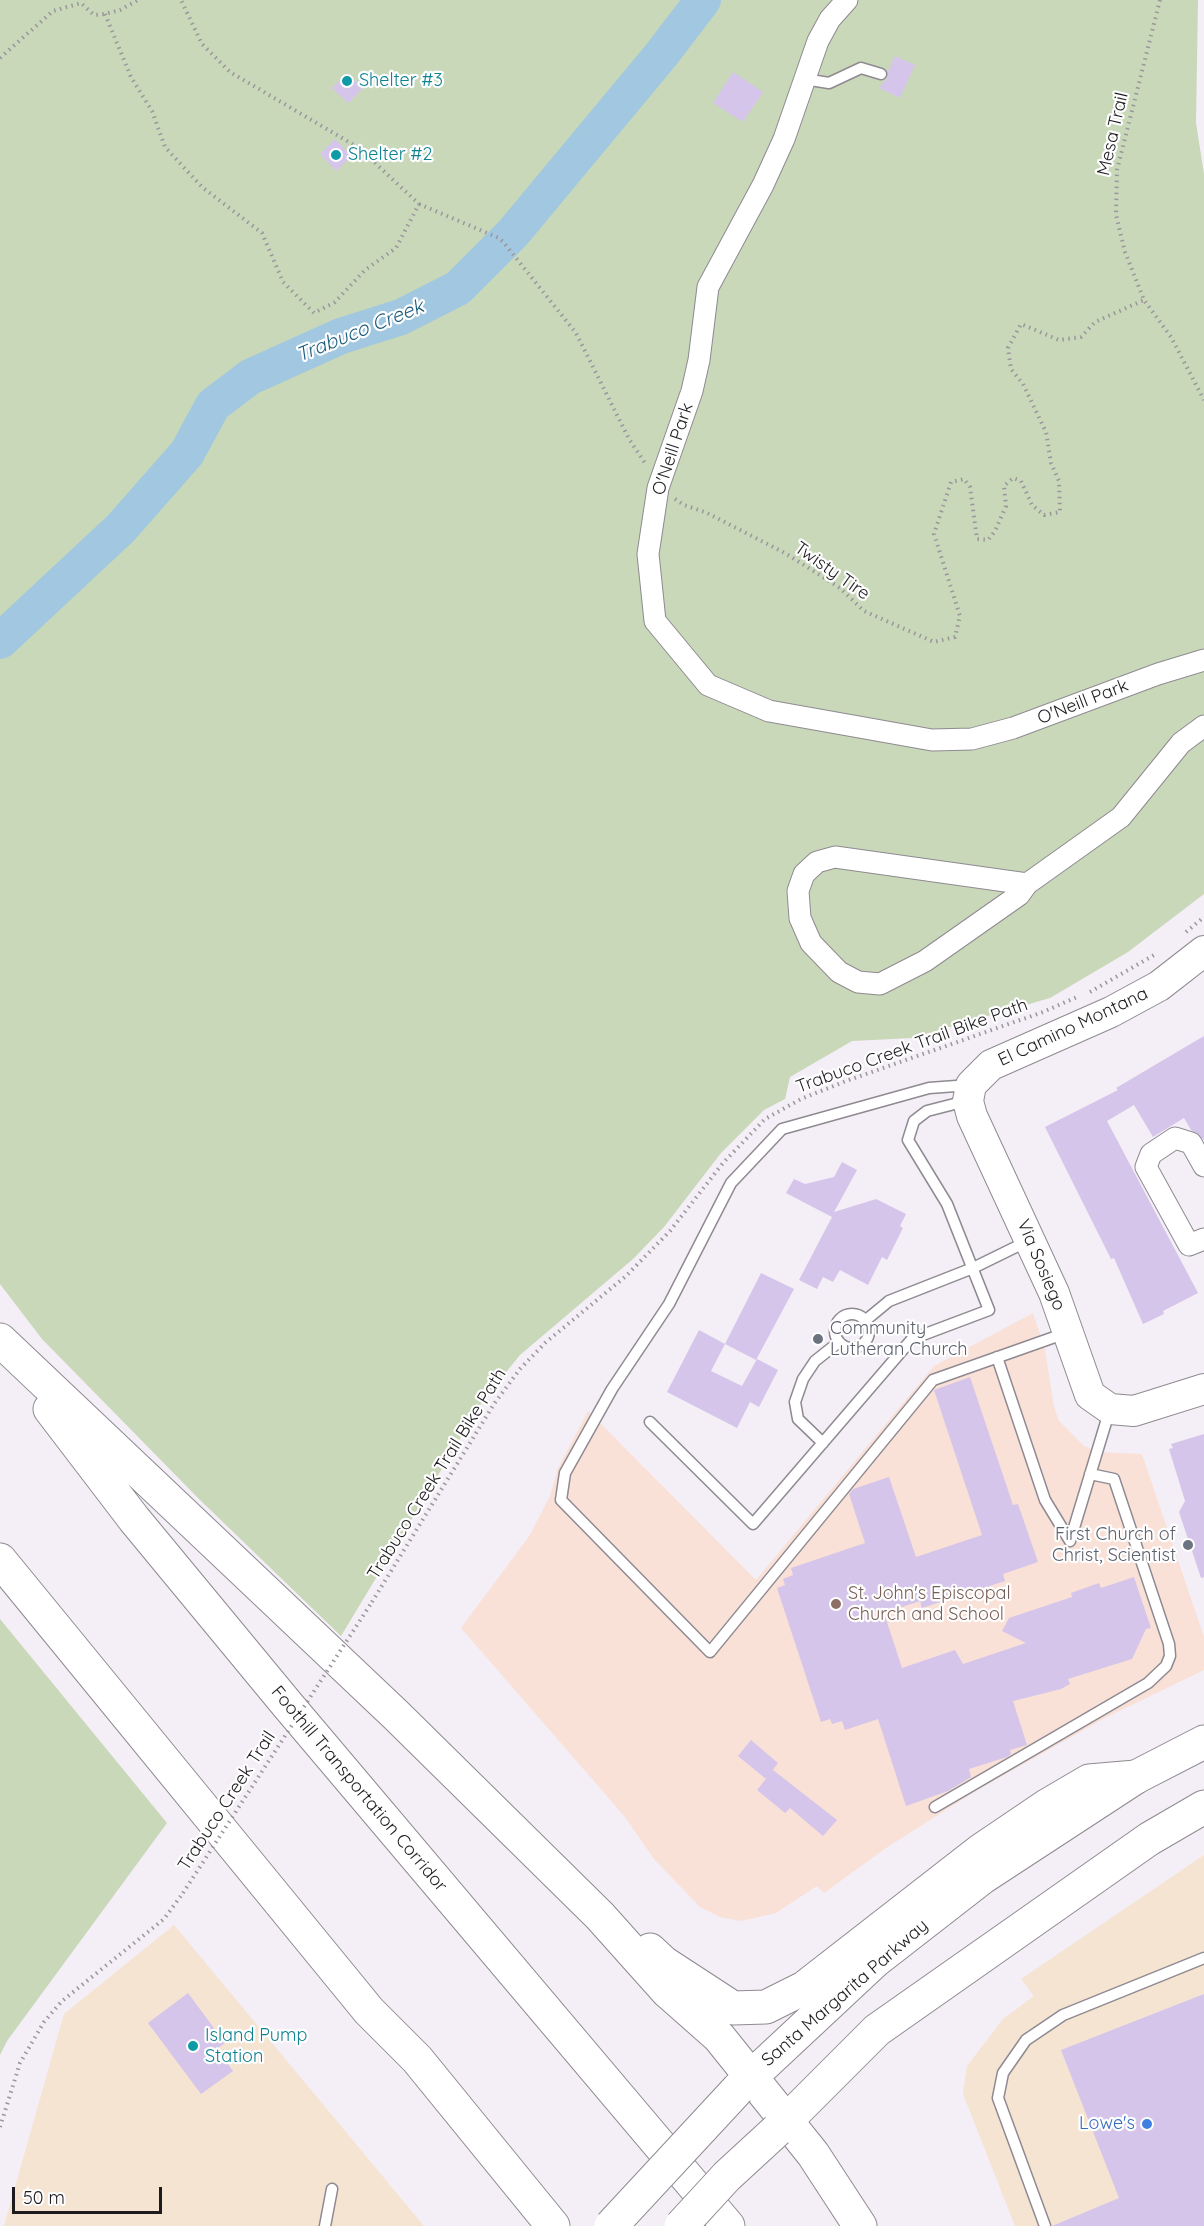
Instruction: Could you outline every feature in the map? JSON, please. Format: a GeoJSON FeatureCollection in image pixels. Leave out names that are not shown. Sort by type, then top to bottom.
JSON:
{"type":"FeatureCollection","features":[{"type":"Feature","properties":{"kind":"main road"},"geometry":{"type":"LineString","coordinates":[[0,1341],[396,1715],[600,1916],[668,1992],[719,2037],[744,2083],[782,2125],[813,2154],[860,2226]]}},
{"type":"Feature","properties":{"kind":"main road","name":"Foothill Transportation Corridor"},"geometry":{"type":"LineString","coordinates":[[0,1341],[134,1519],[728,2226]]}},
{"type":"Feature","properties":{"kind":"main road"},"geometry":{"type":"LineString","coordinates":[[0,1560],[369,2011],[417,2059],[553,2226]]}},
{"type":"Feature","properties":{"kind":"main road","name":"Santa Margarita Parkway"},"geometry":{"type":"LineString","coordinates":[[610,2226],[744,2083],[875,1961],[983,1877],[1136,1777],[1204,1742]]}},
{"type":"Feature","properties":{"kind":"main road"},"geometry":{"type":"LineString","coordinates":[[600,1916],[632,1933],[664,1963],[733,2008],[766,2007],[804,1988],[980,1851],[1048,1805],[1089,1781],[1136,1777]]}},
{"type":"Feature","properties":{"kind":"main road"},"geometry":{"type":"LineString","coordinates":[[681,2226],[727,2176],[782,2125],[877,2030],[1149,1839],[1204,1808]]}},
{"type":"Feature","properties":{"kind":"main road"},"geometry":{"type":"LineString","coordinates":[[369,2011],[373,2035],[528,2226]]}},
{"type":"Feature","properties":{"kind":"street","name":"O'Neill Park"},"geometry":{"type":"LineString","coordinates":[[847,0],[830,20],[822,34],[784,139],[763,185],[708,287],[699,360],[692,392],[658,486],[648,554],[655,621],[708,685],[770,711],[932,740],[972,739],[1013,728],[1158,674],[1204,660]]}},
{"type":"Feature","properties":{"kind":"street"},"geometry":{"type":"LineString","coordinates":[[1027,884],[835,857],[817,862],[804,874],[798,891],[800,918],[811,943],[839,972],[858,982],[880,984],[925,961],[1019,895],[1027,884],[1121,816],[1181,743],[1204,726]]}},
{"type":"Feature","properties":{"kind":"street","name":"El Camino Montana"},"geometry":{"type":"LineString","coordinates":[[970,1101],[991,1065],[1111,1012],[1159,986],[1193,943]]}},
{"type":"Feature","properties":{"kind":"street","name":"Via Sosiego"},"geometry":{"type":"LineString","coordinates":[[970,1101],[1069,1332],[1090,1395],[1110,1409]]}},
{"type":"Feature","properties":{"kind":"street"},"geometry":{"type":"LineString","coordinates":[[1204,1166],[1191,1143],[1175,1138],[1151,1154],[1146,1167],[1189,1245],[1204,1239]]}},
{"type":"Feature","properties":{"kind":"street"},"geometry":{"type":"LineString","coordinates":[[1110,1409],[1134,1411],[1204,1389]]}},
{"type":"Feature","properties":{"kind":"lane"},"geometry":{"type":"LineString","coordinates":[[804,79],[829,82],[861,68],[881,74]]}},
{"type":"Feature","properties":{"kind":"lane"},"geometry":{"type":"LineString","coordinates":[[970,1101],[929,1088],[782,1129],[731,1183],[669,1304],[612,1389],[565,1473],[561,1500],[710,1652],[933,1380],[1069,1332]]}},
{"type":"Feature","properties":{"kind":"lane"},"geometry":{"type":"LineString","coordinates":[[650,1422],[753,1524],[912,1339],[989,1310],[947,1204],[908,1140],[909,1129],[914,1121],[927,1111],[970,1101]]}},
{"type":"Feature","properties":{"kind":"lane"},"geometry":{"type":"LineString","coordinates":[[866,1320],[889,1300],[973,1268],[1031,1240]]}},
{"type":"Feature","properties":{"kind":"lane"},"geometry":{"type":"LineString","coordinates":[[851,1314],[866,1320],[869,1331],[861,1345],[849,1347],[839,1342],[835,1332],[841,1317],[851,1314]]}},
{"type":"Feature","properties":{"kind":"lane"},"geometry":{"type":"LineString","coordinates":[[823,1443],[798,1419],[795,1402],[803,1379],[815,1361],[839,1342]]}},
{"type":"Feature","properties":{"kind":"lane"},"geometry":{"type":"LineString","coordinates":[[997,1357],[1045,1500],[1070,1541],[1110,1409]]}},
{"type":"Feature","properties":{"kind":"lane"},"geometry":{"type":"LineString","coordinates":[[934,1807],[1148,1683],[1166,1666],[1170,1656],[1169,1644],[1114,1479],[1090,1474]]}},
{"type":"Feature","properties":{"kind":"lane"},"geometry":{"type":"LineString","coordinates":[[1045,2226],[998,2098],[1003,2073],[1026,2040],[1063,2014],[1204,1958]]}},
{"type":"Feature","properties":{"kind":"lane"},"geometry":{"type":"LineString","coordinates":[[325,2226],[332,2189]]}},
{"type":"Feature","properties":{"kind":"path"},"geometry":{"type":"LineString","coordinates":[[0,58],[53,10],[81,3],[94,15],[105,14],[120,10],[138,0]]}},
{"type":"Feature","properties":{"kind":"path"},"geometry":{"type":"LineString","coordinates":[[181,0],[202,44],[230,72],[359,148],[419,204],[499,238],[576,333],[629,439],[658,486]]}},
{"type":"Feature","properties":{"kind":"path","name":"Mesa Trail"},"geometry":{"type":"LineString","coordinates":[[1160,0],[1117,170],[1116,215],[1125,252],[1144,300],[1171,337],[1204,400]]}},
{"type":"Feature","properties":{"kind":"path"},"geometry":{"type":"LineString","coordinates":[[105,14],[131,77],[152,111],[165,147],[202,187],[262,233],[283,282],[314,313],[335,302],[365,270],[396,248],[419,204]]}},
{"type":"Feature","properties":{"kind":"path","name":"Twisty Tire"},"geometry":{"type":"LineString","coordinates":[[658,486],[684,505],[705,512],[785,554],[840,588],[864,611],[934,642],[955,638],[960,616],[934,534],[951,482],[964,479],[970,487],[977,539],[988,540],[995,531],[1006,506],[1004,486],[1013,478],[1021,481],[1032,505],[1044,516],[1060,512],[1059,481],[1051,463],[1046,432],[1023,384],[1011,369],[1008,348],[1012,340],[1021,324],[1059,340],[1081,337],[1095,322],[1144,300]]}},
{"type":"Feature","properties":{"kind":"path"},"geometry":{"type":"LineString","coordinates":[[1193,943],[1204,917]]}},
{"type":"Feature","properties":{"kind":"path","name":"Trabuco Creek Trail Bike Path"},"geometry":{"type":"LineString","coordinates":[[372,1602],[494,1404],[520,1369],[545,1343],[626,1276],[663,1239],[723,1163],[765,1119],[801,1099],[846,1081],[1043,1012],[1092,991],[1158,953]]}},
{"type":"Feature","properties":{"kind":"path","name":"Trabuco Creek Trail"},"geometry":{"type":"LineString","coordinates":[[0,2127],[20,2063],[44,2022],[62,2001],[164,1919],[372,1602]]}},
{"type":"Feature","properties":{"kind":"shaded area","name":"St. John's Episcopal Church and School"},"geometry":{"type":"Polygon","coordinates":[[[1033,1313],[1045,1350],[1054,1407],[1059,1421],[1084,1446],[1098,1452],[1142,1454],[1204,1637],[1204,1670],[1105,1718],[979,1789],[886,1848],[824,1893],[817,1886],[776,1913],[741,1921],[720,1917],[700,1907],[654,1859],[625,1817],[461,1628],[530,1535],[550,1496],[558,1468],[588,1411],[756,1580],[934,1366],[1033,1313]]]}},
{"type":"Feature","properties":{"kind":"shaded area"},"geometry":{"type":"Polygon","coordinates":[[[1204,1855],[1204,2226],[1015,2226],[963,2094],[967,2066],[1003,2019],[1034,1996],[1021,1979],[1204,1855]]]}},
{"type":"Feature","properties":{"kind":"shaded area"},"geometry":{"type":"Polygon","coordinates":[[[174,1925],[424,2226],[4,2226],[64,2014],[174,1925]]]}},
{"type":"Feature","properties":{"kind":"green space"},"geometry":{"type":"Polygon","coordinates":[[[0,0],[1198,0],[1196,123],[1204,174],[1204,894],[1128,952],[1050,998],[912,1038],[852,1041],[790,1077],[785,1099],[764,1110],[721,1153],[664,1227],[633,1259],[520,1355],[484,1399],[341,1636],[199,1499],[42,1339],[0,1284],[0,0]]]}},
{"type":"Feature","properties":{"kind":"green space"},"geometry":{"type":"Polygon","coordinates":[[[0,1619],[167,1823],[7,2041],[0,2055],[0,1619]]]}},
{"type":"Feature","properties":{"kind":"building"},"geometry":{"type":"Polygon","coordinates":[[[895,56],[915,65],[900,98],[879,88],[888,77],[888,71],[895,56]]]}},
{"type":"Feature","properties":{"kind":"building"},"geometry":{"type":"Polygon","coordinates":[[[733,72],[763,92],[743,122],[713,103],[733,72]]]}},
{"type":"Feature","properties":{"kind":"building","name":"Shelter #3"},"geometry":{"type":"Polygon","coordinates":[[[347,73],[363,88],[348,103],[332,88],[347,73]]]}},
{"type":"Feature","properties":{"kind":"building","name":"Shelter #2"},"geometry":{"type":"Polygon","coordinates":[[[335,139],[352,156],[336,171],[320,154],[335,139]]]}},
{"type":"Feature","properties":{"kind":"building"},"geometry":{"type":"Polygon","coordinates":[[[1204,1036],[1204,1140],[1191,1130],[1184,1118],[1153,1137],[1134,1105],[1107,1121],[1198,1293],[1143,1324],[1114,1258],[1111,1259],[1045,1127],[1118,1090],[1116,1088],[1204,1036]]]}},
{"type":"Feature","properties":{"kind":"building"},"geometry":{"type":"Polygon","coordinates":[[[842,1162],[857,1170],[834,1212],[876,1199],[906,1214],[900,1226],[903,1228],[887,1260],[882,1257],[868,1285],[840,1270],[833,1282],[823,1277],[817,1289],[799,1280],[832,1217],[786,1193],[794,1179],[805,1184],[834,1177],[842,1162]]]}},
{"type":"Feature","properties":{"kind":"building"},"geometry":{"type":"Polygon","coordinates":[[[761,1273],[794,1289],[756,1360],[725,1344],[761,1273]]]}},
{"type":"Feature","properties":{"kind":"building"},"geometry":{"type":"Polygon","coordinates":[[[699,1330],[725,1344],[711,1371],[742,1386],[757,1359],[778,1370],[759,1407],[750,1402],[737,1428],[667,1392],[699,1330]]]}},
{"type":"Feature","properties":{"kind":"building"},"geometry":{"type":"Polygon","coordinates":[[[970,1377],[1013,1505],[1018,1504],[1038,1562],[1003,1574],[1005,1581],[922,1608],[920,1601],[884,1613],[902,1668],[955,1650],[963,1664],[1026,1643],[1002,1631],[1009,1618],[1072,1597],[1071,1593],[1099,1583],[1101,1588],[1134,1577],[1151,1628],[1146,1629],[1132,1659],[1068,1679],[1070,1684],[1061,1689],[1013,1701],[1027,1745],[1010,1750],[1011,1754],[1007,1757],[969,1769],[971,1777],[948,1791],[906,1806],[878,1719],[845,1730],[842,1721],[832,1724],[830,1719],[821,1722],[777,1588],[785,1585],[783,1579],[793,1575],[791,1568],[865,1543],[849,1494],[853,1489],[889,1477],[916,1557],[982,1535],[934,1390],[970,1377]]]}},
{"type":"Feature","properties":{"kind":"building"},"geometry":{"type":"Polygon","coordinates":[[[1204,1434],[1204,1577],[1201,1578],[1179,1512],[1185,1501],[1169,1449],[1173,1448],[1171,1444],[1204,1434]]]}},
{"type":"Feature","properties":{"kind":"building"},"geometry":{"type":"Polygon","coordinates":[[[751,1740],[778,1763],[766,1779],[738,1756],[751,1740]]]}},
{"type":"Feature","properties":{"kind":"building"},"geometry":{"type":"Polygon","coordinates":[[[773,1770],[837,1820],[823,1836],[790,1808],[785,1813],[757,1790],[773,1770]]]}},
{"type":"Feature","properties":{"kind":"building","name":"Island Pump Station"},"geometry":{"type":"Polygon","coordinates":[[[188,1993],[225,2043],[217,2049],[233,2071],[201,2094],[148,2023],[188,1993]]]}},
{"type":"Feature","properties":{"kind":"building","name":"Lowe's"},"geometry":{"type":"Polygon","coordinates":[[[1204,1994],[1204,2226],[1052,2226],[1119,2198],[1061,2050],[1204,1994]]]}},
{"type":"Feature","properties":{"kind":"waterway","name":"Trabuco Creek"},"geometry":{"type":"LineString","coordinates":[[0,641],[121,528],[187,453],[213,405],[250,377],[341,336],[401,317],[458,288],[513,233],[661,55],[703,0]]}},
{"type":"Feature","properties":{"kind":"place","name":"Shelter #3"},"geometry":{"type":"Point","coordinates":[347,81]}},
{"type":"Feature","properties":{"kind":"place","name":"Shelter #2"},"geometry":{"type":"Point","coordinates":[336,155]}},
{"type":"Feature","properties":{"kind":"place","name":"Community Lutheran Church"},"geometry":{"type":"Point","coordinates":[818,1339]}},
{"type":"Feature","properties":{"kind":"place","name":"First Church of Christ, Scientist"},"geometry":{"type":"Point","coordinates":[1188,1545]}},
{"type":"Feature","properties":{"kind":"place","name":"St. John's Episcopal Church and School"},"geometry":{"type":"Point","coordinates":[836,1604]}},
{"type":"Feature","properties":{"kind":"place","name":"Island Pump Station"},"geometry":{"type":"Point","coordinates":[193,2046]}},
{"type":"Feature","properties":{"kind":"place","name":"Lowe's"},"geometry":{"type":"Point","coordinates":[1147,2124]}}]}
